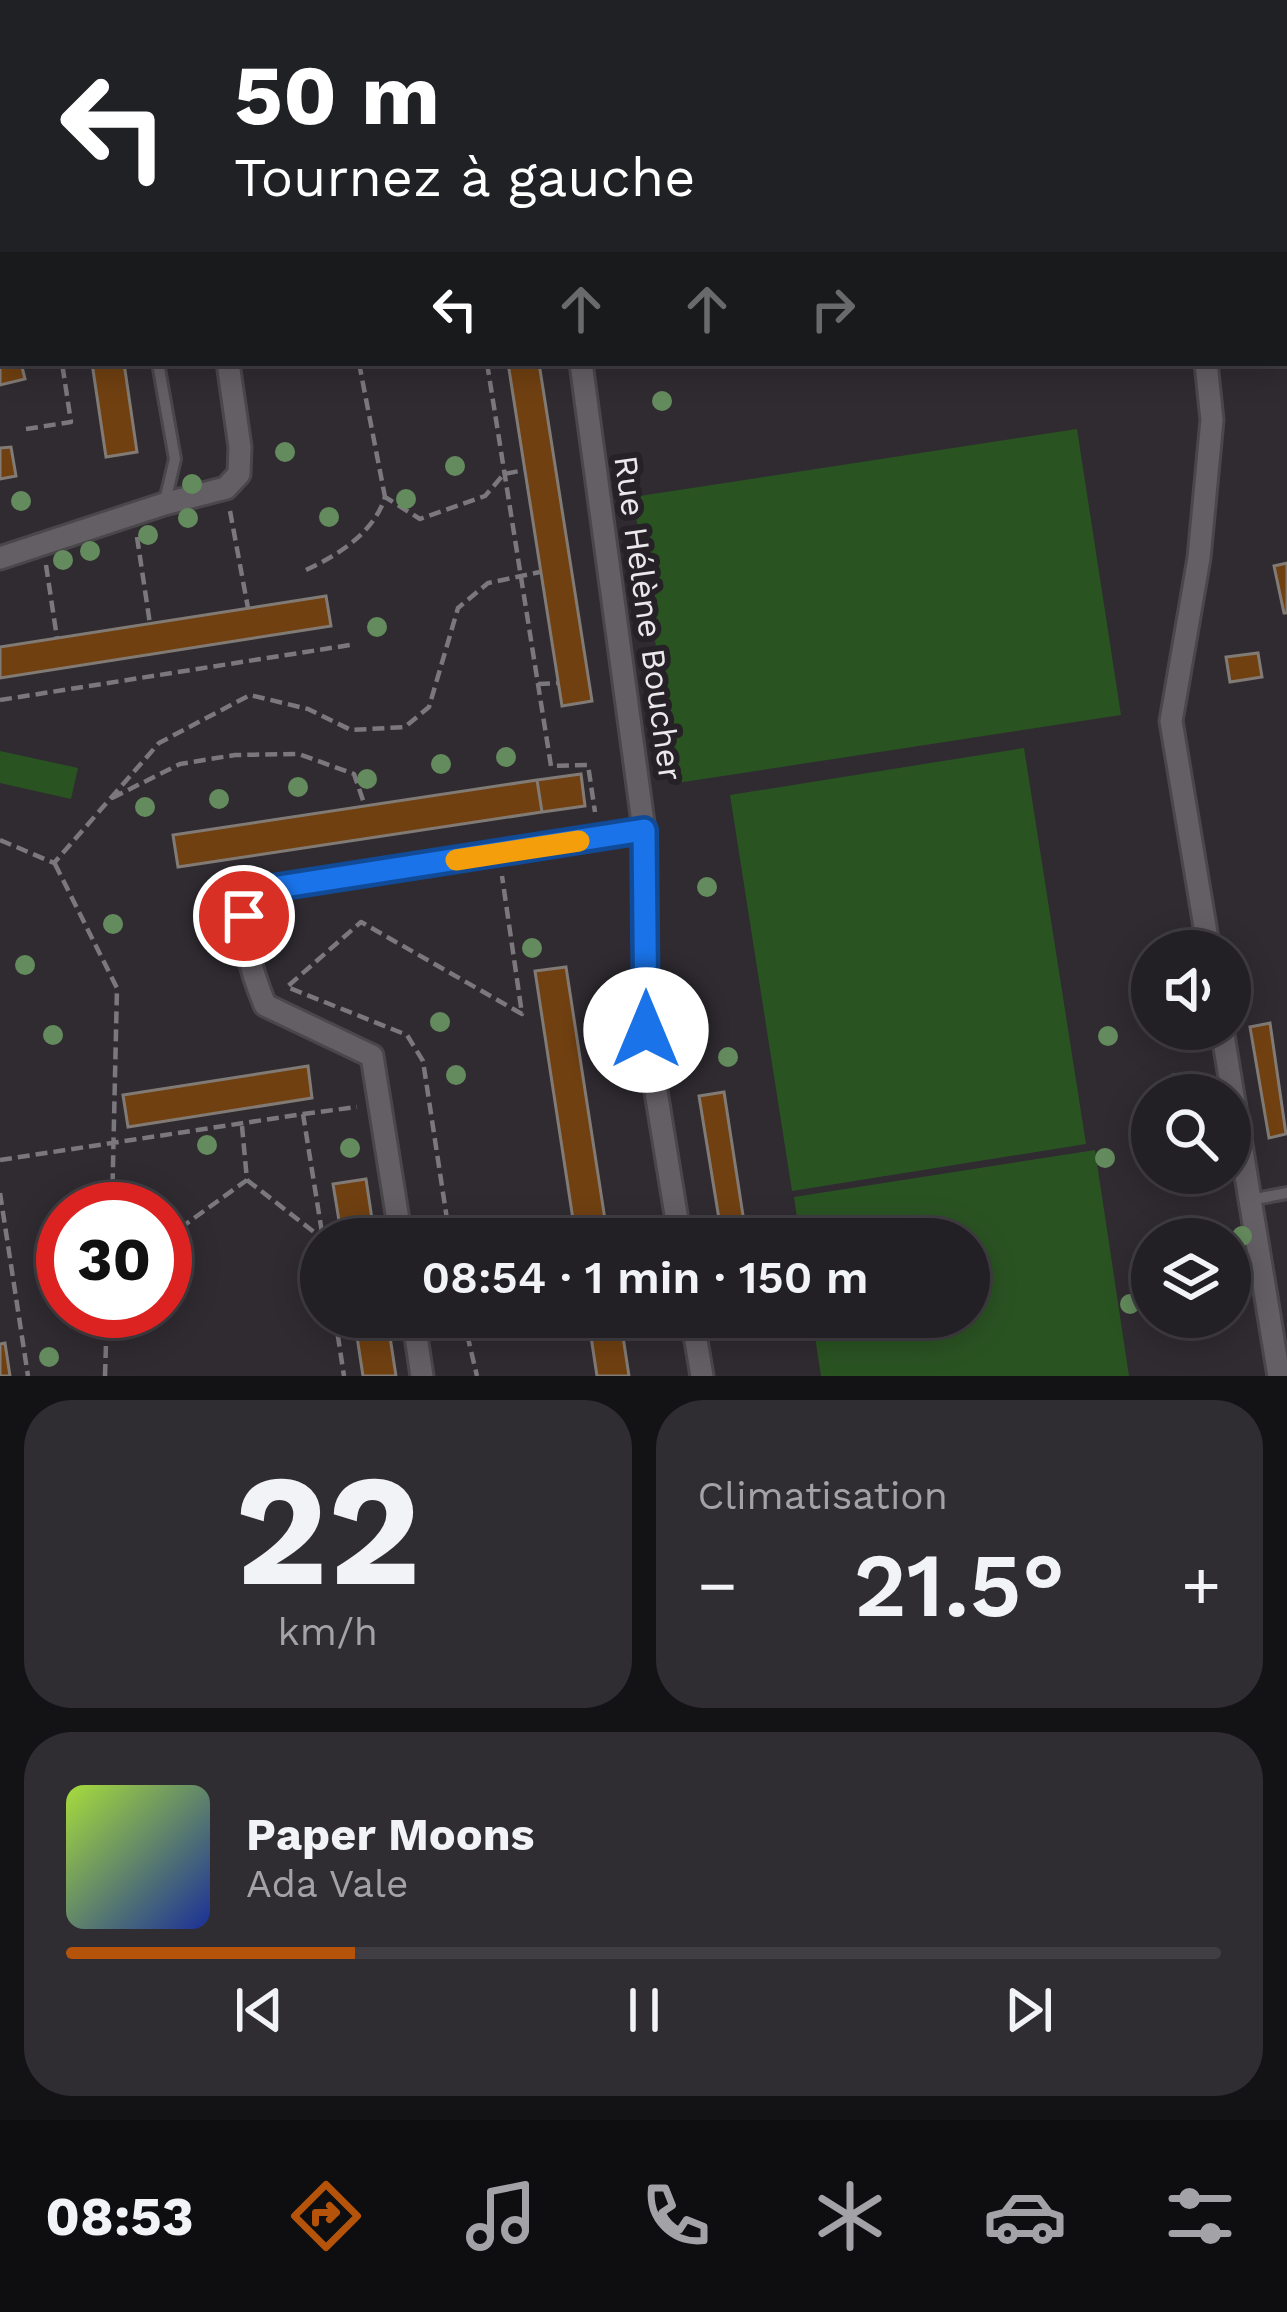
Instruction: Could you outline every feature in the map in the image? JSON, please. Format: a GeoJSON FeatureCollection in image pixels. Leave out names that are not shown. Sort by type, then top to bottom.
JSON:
{"type":"FeatureCollection","features":[{"type":"Feature","properties":{"kind":"street"},"geometry":{"type":"LineString","coordinates":[[0,558],[164,503],[226,488],[239,474],[240,447],[228,366]]}},
{"type":"Feature","properties":{"kind":"street","name":"Rue Hélène Boucher"},"geometry":{"type":"LineString","coordinates":[[581,366],[644,830],[646,1030],[677,1218]]}},
{"type":"Feature","properties":{"kind":"street"},"geometry":{"type":"LineString","coordinates":[[1206,366],[1212,420],[1199,559],[1171,722],[1206,930]]}},
{"type":"Feature","properties":{"kind":"street"},"geometry":{"type":"LineString","coordinates":[[398,1218],[372,1056],[265,1005],[251,973],[244,916],[250,899],[272,888],[644,830]]}},
{"type":"Feature","properties":{"kind":"street"},"geometry":{"type":"LineString","coordinates":[[1225,1050],[1279,1376]]}},
{"type":"Feature","properties":{"kind":"street"},"geometry":{"type":"LineString","coordinates":[[416,1338],[422,1376]]}},
{"type":"Feature","properties":{"kind":"street"},"geometry":{"type":"LineString","coordinates":[[696,1338],[702,1376]]}},
{"type":"Feature","properties":{"kind":"lane"},"geometry":{"type":"LineString","coordinates":[[159,366],[175,459],[164,503]]}},
{"type":"Feature","properties":{"kind":"lane"},"geometry":{"type":"LineString","coordinates":[[1250,1201],[1287,1193]]}},
{"type":"Feature","properties":{"kind":"path"},"geometry":{"type":"LineString","coordinates":[[26,429],[71,422],[62,366]]}},
{"type":"Feature","properties":{"kind":"path"},"geometry":{"type":"LineString","coordinates":[[306,570],[355,540],[381,510],[385,496],[360,366]]}},
{"type":"Feature","properties":{"kind":"path"},"geometry":{"type":"LineString","coordinates":[[487,366],[551,766],[588,765],[598,838]]}},
{"type":"Feature","properties":{"kind":"path"},"geometry":{"type":"LineString","coordinates":[[385,496],[420,519],[485,496],[504,474],[524,470]]}},
{"type":"Feature","properties":{"kind":"path"},"geometry":{"type":"LineString","coordinates":[[226,488],[248,608]]}},
{"type":"Feature","properties":{"kind":"path"},"geometry":{"type":"LineString","coordinates":[[134,514],[150,624]]}},
{"type":"Feature","properties":{"kind":"path"},"geometry":{"type":"LineString","coordinates":[[43,542],[57,638]]}},
{"type":"Feature","properties":{"kind":"path"},"geometry":{"type":"LineString","coordinates":[[55,863],[159,742],[250,695],[308,710],[351,730],[405,727],[429,707],[458,608],[488,583],[540,572]]}},
{"type":"Feature","properties":{"kind":"path"},"geometry":{"type":"LineString","coordinates":[[0,700],[350,645]]}},
{"type":"Feature","properties":{"kind":"path"},"geometry":{"type":"LineString","coordinates":[[538,684],[558,683]]}},
{"type":"Feature","properties":{"kind":"path"},"geometry":{"type":"LineString","coordinates":[[107,800],[180,764],[235,755],[299,754],[354,774],[365,806]]}},
{"type":"Feature","properties":{"kind":"path"},"geometry":{"type":"LineString","coordinates":[[0,840],[55,863],[117,988],[113,1182]]}},
{"type":"Feature","properties":{"kind":"path"},"geometry":{"type":"LineString","coordinates":[[287,987],[361,922],[522,1014],[499,853]]}},
{"type":"Feature","properties":{"kind":"path"},"geometry":{"type":"LineString","coordinates":[[0,1160],[381,1103]]}},
{"type":"Feature","properties":{"kind":"path"},"geometry":{"type":"LineString","coordinates":[[303,1114],[320,1218]]}},
{"type":"Feature","properties":{"kind":"path"},"geometry":{"type":"LineString","coordinates":[[242,1124],[248,1180],[300,1221]]}},
{"type":"Feature","properties":{"kind":"path"},"geometry":{"type":"LineString","coordinates":[[192,1220],[248,1180]]}},
{"type":"Feature","properties":{"kind":"path"},"geometry":{"type":"LineString","coordinates":[[0,1193],[28,1376]]}},
{"type":"Feature","properties":{"kind":"path"},"geometry":{"type":"LineString","coordinates":[[105,1376],[106,1338]]}},
{"type":"Feature","properties":{"kind":"path"},"geometry":{"type":"LineString","coordinates":[[338,1338],[344,1376]]}},
{"type":"Feature","properties":{"kind":"path"},"geometry":{"type":"LineString","coordinates":[[468,1338],[477,1376]]}},
{"type":"Feature","properties":{"kind":"green space"},"geometry":{"type":"Polygon","coordinates":[[[1077,429],[1121,715],[677,783],[633,497],[1077,429]]]}},
{"type":"Feature","properties":{"kind":"green space"},"geometry":{"type":"Polygon","coordinates":[[[1024,748],[1086,1144],[792,1191],[730,795],[1024,748]]]}},
{"type":"Feature","properties":{"kind":"green space"},"geometry":{"type":"Polygon","coordinates":[[[0,751],[78,768],[71,799],[0,783],[0,751]]]}},
{"type":"Feature","properties":{"kind":"green space"},"geometry":{"type":"Polygon","coordinates":[[[1095,1150],[1129,1376],[821,1376],[815,1338],[990,1338],[990,1218],[797,1218],[794,1197],[1095,1150]]]}},
{"type":"Feature","properties":{"kind":"building"},"geometry":{"type":"Polygon","coordinates":[[[0,366],[22,366],[25,379],[0,385],[0,366]]]}},
{"type":"Feature","properties":{"kind":"building"},"geometry":{"type":"Polygon","coordinates":[[[92,366],[124,366],[137,452],[106,457],[92,366]]]}},
{"type":"Feature","properties":{"kind":"building"},"geometry":{"type":"Polygon","coordinates":[[[508,366],[539,366],[592,701],[562,706],[508,366]]]}},
{"type":"Feature","properties":{"kind":"building"},"geometry":{"type":"Polygon","coordinates":[[[11,447],[16,476],[0,479],[0,448],[11,447]]]}},
{"type":"Feature","properties":{"kind":"building"},"geometry":{"type":"Polygon","coordinates":[[[1287,563],[1287,613],[1284,613],[1274,566],[1287,563]]]}},
{"type":"Feature","properties":{"kind":"building"},"geometry":{"type":"Polygon","coordinates":[[[326,596],[331,626],[0,678],[0,647],[326,596]]]}},
{"type":"Feature","properties":{"kind":"building"},"geometry":{"type":"Polygon","coordinates":[[[1258,653],[1262,677],[1230,682],[1226,657],[1258,653]]]}},
{"type":"Feature","properties":{"kind":"building"},"geometry":{"type":"Polygon","coordinates":[[[581,774],[585,806],[542,812],[537,780],[581,774]]]}},
{"type":"Feature","properties":{"kind":"building"},"geometry":{"type":"Polygon","coordinates":[[[537,780],[542,812],[178,867],[173,835],[537,780]]]}},
{"type":"Feature","properties":{"kind":"building"},"geometry":{"type":"Polygon","coordinates":[[[566,967],[605,1218],[573,1218],[535,971],[566,967]]]}},
{"type":"Feature","properties":{"kind":"building"},"geometry":{"type":"Polygon","coordinates":[[[1270,1023],[1286,1134],[1269,1138],[1251,1027],[1270,1023]]]}},
{"type":"Feature","properties":{"kind":"building"},"geometry":{"type":"Polygon","coordinates":[[[308,1066],[312,1098],[128,1127],[123,1095],[308,1066]]]}},
{"type":"Feature","properties":{"kind":"building"},"geometry":{"type":"Polygon","coordinates":[[[724,1092],[743,1218],[719,1218],[699,1096],[724,1092]]]}},
{"type":"Feature","properties":{"kind":"building"},"geometry":{"type":"Polygon","coordinates":[[[366,1179],[372,1218],[339,1218],[333,1184],[366,1179]]]}},
{"type":"Feature","properties":{"kind":"building"},"geometry":{"type":"Polygon","coordinates":[[[357,1338],[390,1338],[396,1376],[363,1376],[357,1338]]]}},
{"type":"Feature","properties":{"kind":"building"},"geometry":{"type":"Polygon","coordinates":[[[591,1338],[623,1338],[629,1376],[597,1376],[591,1338]]]}},
{"type":"Feature","properties":{"kind":"building"},"geometry":{"type":"Polygon","coordinates":[[[5,1343],[10,1376],[0,1376],[0,1344],[5,1343]]]}},
{"type":"Feature","properties":{"kind":"waterway"},"geometry":{"type":"LineString","coordinates":[[926,0],[941,0]]}},
{"type":"Feature","properties":{"kind":"slow traffic"},"geometry":{"type":"LineString","coordinates":[[456,860],[579,841]]}},
{"type":"Feature","properties":{"kind":"route"},"geometry":{"type":"LineString","coordinates":[[244,916],[250,899],[272,888],[644,830],[646,1030]]}}]}
